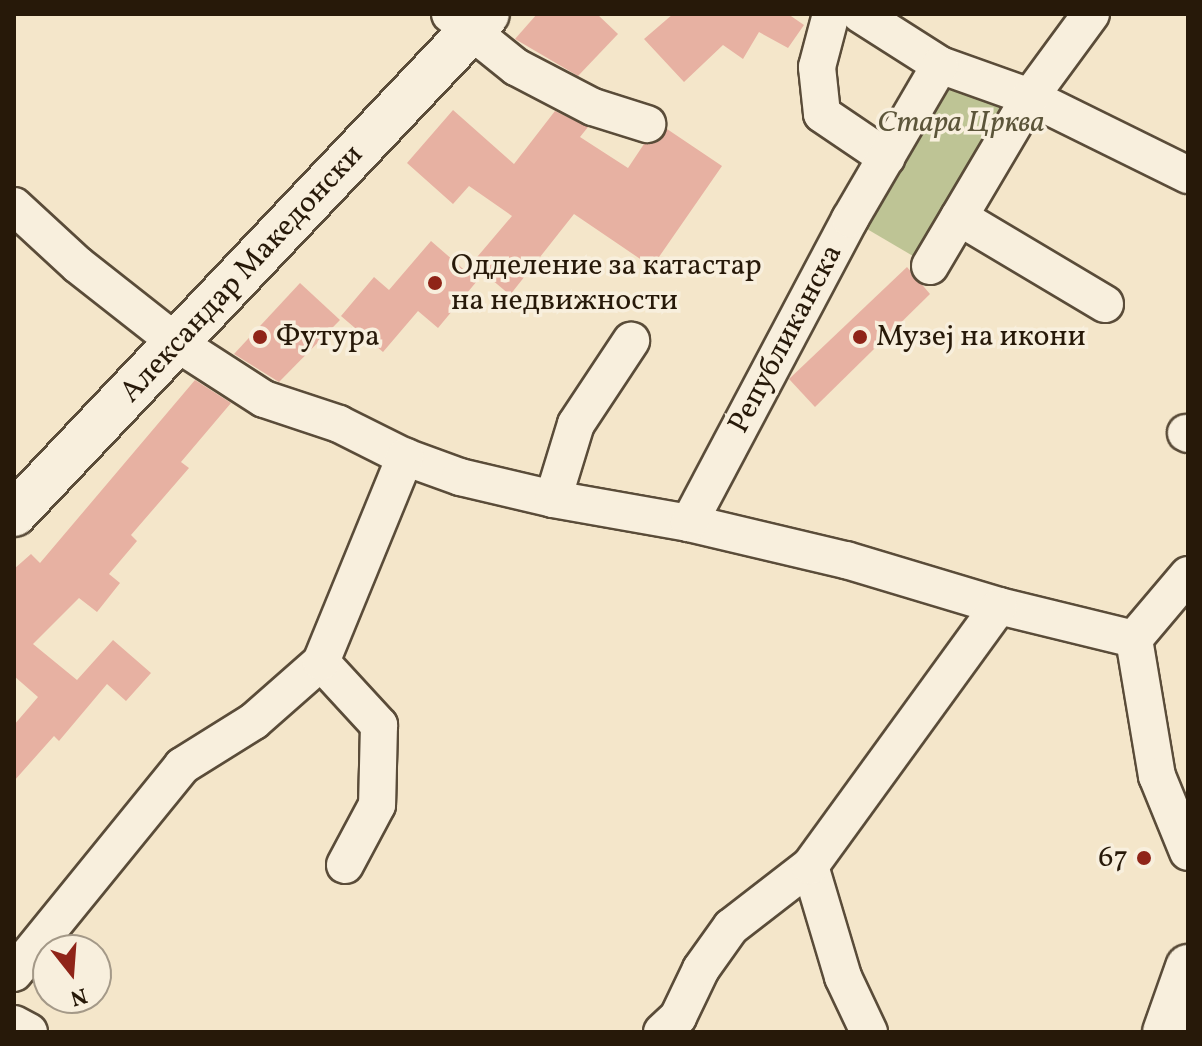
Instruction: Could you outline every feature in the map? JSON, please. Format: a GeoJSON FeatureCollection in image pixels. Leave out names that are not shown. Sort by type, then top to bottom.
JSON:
{"type":"FeatureCollection","features":[{"type":"Feature","properties":{"kind":"street"},"geometry":{"type":"LineString","coordinates":[[831,14],[817,67],[822,114],[887,158]]}},
{"type":"Feature","properties":{"kind":"street"},"geometry":{"type":"LineString","coordinates":[[860,14],[940,65],[1030,97],[1188,175]]}},
{"type":"Feature","properties":{"kind":"street"},"geometry":{"type":"LineString","coordinates":[[930,266],[1030,97],[1091,14]]}},
{"type":"Feature","properties":{"kind":"street","name":"Александар Македонски"},"geometry":{"type":"LineString","coordinates":[[14,514],[177,343],[469,20],[528,73],[593,107],[647,124]]}},
{"type":"Feature","properties":{"kind":"street","name":"Републиканска"},"geometry":{"type":"LineString","coordinates":[[689,523],[850,219],[940,65]]}},
{"type":"Feature","properties":{"kind":"street"},"geometry":{"type":"LineString","coordinates":[[14,206],[78,265],[177,343],[264,399],[339,424],[405,457],[460,477],[553,499],[689,523],[846,560],[999,606],[1134,639]]}},
{"type":"Feature","properties":{"kind":"street"},"geometry":{"type":"LineString","coordinates":[[959,217],[1105,304]]}},
{"type":"Feature","properties":{"kind":"street"},"geometry":{"type":"LineString","coordinates":[[553,499],[576,424],[631,341]]}},
{"type":"Feature","properties":{"kind":"street"},"geometry":{"type":"LineString","coordinates":[[14,973],[182,766],[254,721],[321,662],[405,457]]}},
{"type":"Feature","properties":{"kind":"street"},"geometry":{"type":"LineString","coordinates":[[1188,575],[1134,639],[1157,776],[1188,852]]}},
{"type":"Feature","properties":{"kind":"street"},"geometry":{"type":"LineString","coordinates":[[662,1032],[678,1017],[701,969],[731,927],[810,866],[999,606]]}},
{"type":"Feature","properties":{"kind":"street"},"geometry":{"type":"LineString","coordinates":[[321,662],[379,725],[377,805],[345,865]]}},
{"type":"Feature","properties":{"kind":"street"},"geometry":{"type":"LineString","coordinates":[[810,866],[843,977],[869,1032]]}},
{"type":"Feature","properties":{"kind":"street"},"geometry":{"type":"LineString","coordinates":[[1165,1032],[1188,967]]}},
{"type":"Feature","properties":{"kind":"street"},"geometry":{"type":"LineString","coordinates":[[14,1024],[29,1032]]}},
{"type":"Feature","properties":{"kind":"green space","name":"Стара Црква"},"geometry":{"type":"Polygon","coordinates":[[[940,65],[1030,97],[930,266],[850,219],[940,65]]]}},
{"type":"Feature","properties":{"kind":"building"},"geometry":{"type":"Polygon","coordinates":[[[537,14],[597,14],[618,34],[578,76],[515,39],[537,14]]]}},
{"type":"Feature","properties":{"kind":"building"},"geometry":{"type":"Polygon","coordinates":[[[673,14],[788,14],[804,25],[788,48],[759,32],[743,59],[723,45],[684,82],[644,39],[673,14]]]}},
{"type":"Feature","properties":{"kind":"building"},"geometry":{"type":"Polygon","coordinates":[[[453,110],[514,164],[555,111],[588,127],[580,137],[628,168],[644,144],[661,140],[667,129],[722,166],[652,267],[574,214],[510,295],[472,263],[512,216],[469,186],[453,204],[407,163],[453,110]]]}},
{"type":"Feature","properties":{"kind":"building","name":"Одделение за катастар на недвижности"},"geometry":{"type":"Polygon","coordinates":[[[431,241],[477,281],[438,328],[418,311],[383,352],[341,316],[374,277],[389,290],[431,241]]]}},
{"type":"Feature","properties":{"kind":"building","name":"Музеј на икони"},"geometry":{"type":"Polygon","coordinates":[[[907,267],[930,294],[815,407],[789,379],[907,267]]]}},
{"type":"Feature","properties":{"kind":"building"},"geometry":{"type":"Polygon","coordinates":[[[300,283],[340,320],[279,382],[234,354],[300,283]]]}},
{"type":"Feature","properties":{"kind":"building"},"geometry":{"type":"Polygon","coordinates":[[[195,380],[231,403],[181,462],[189,468],[131,535],[137,541],[109,574],[120,583],[97,612],[79,598],[33,644],[77,680],[113,640],[151,673],[126,701],[107,684],[59,741],[54,736],[14,781],[14,725],[38,697],[14,676],[14,569],[31,554],[40,563],[195,380]]]}},
{"type":"Feature","properties":{"kind":"place","name":"Одделение за катастар на недвижности"},"geometry":{"type":"Point","coordinates":[435,283]}},
{"type":"Feature","properties":{"kind":"place","name":"Футура"},"geometry":{"type":"Point","coordinates":[260,337]}},
{"type":"Feature","properties":{"kind":"place","name":"Музеј на икони"},"geometry":{"type":"Point","coordinates":[860,337]}},
{"type":"Feature","properties":{"kind":"place","name":"67"},"geometry":{"type":"Point","coordinates":[1144,858]}}]}
